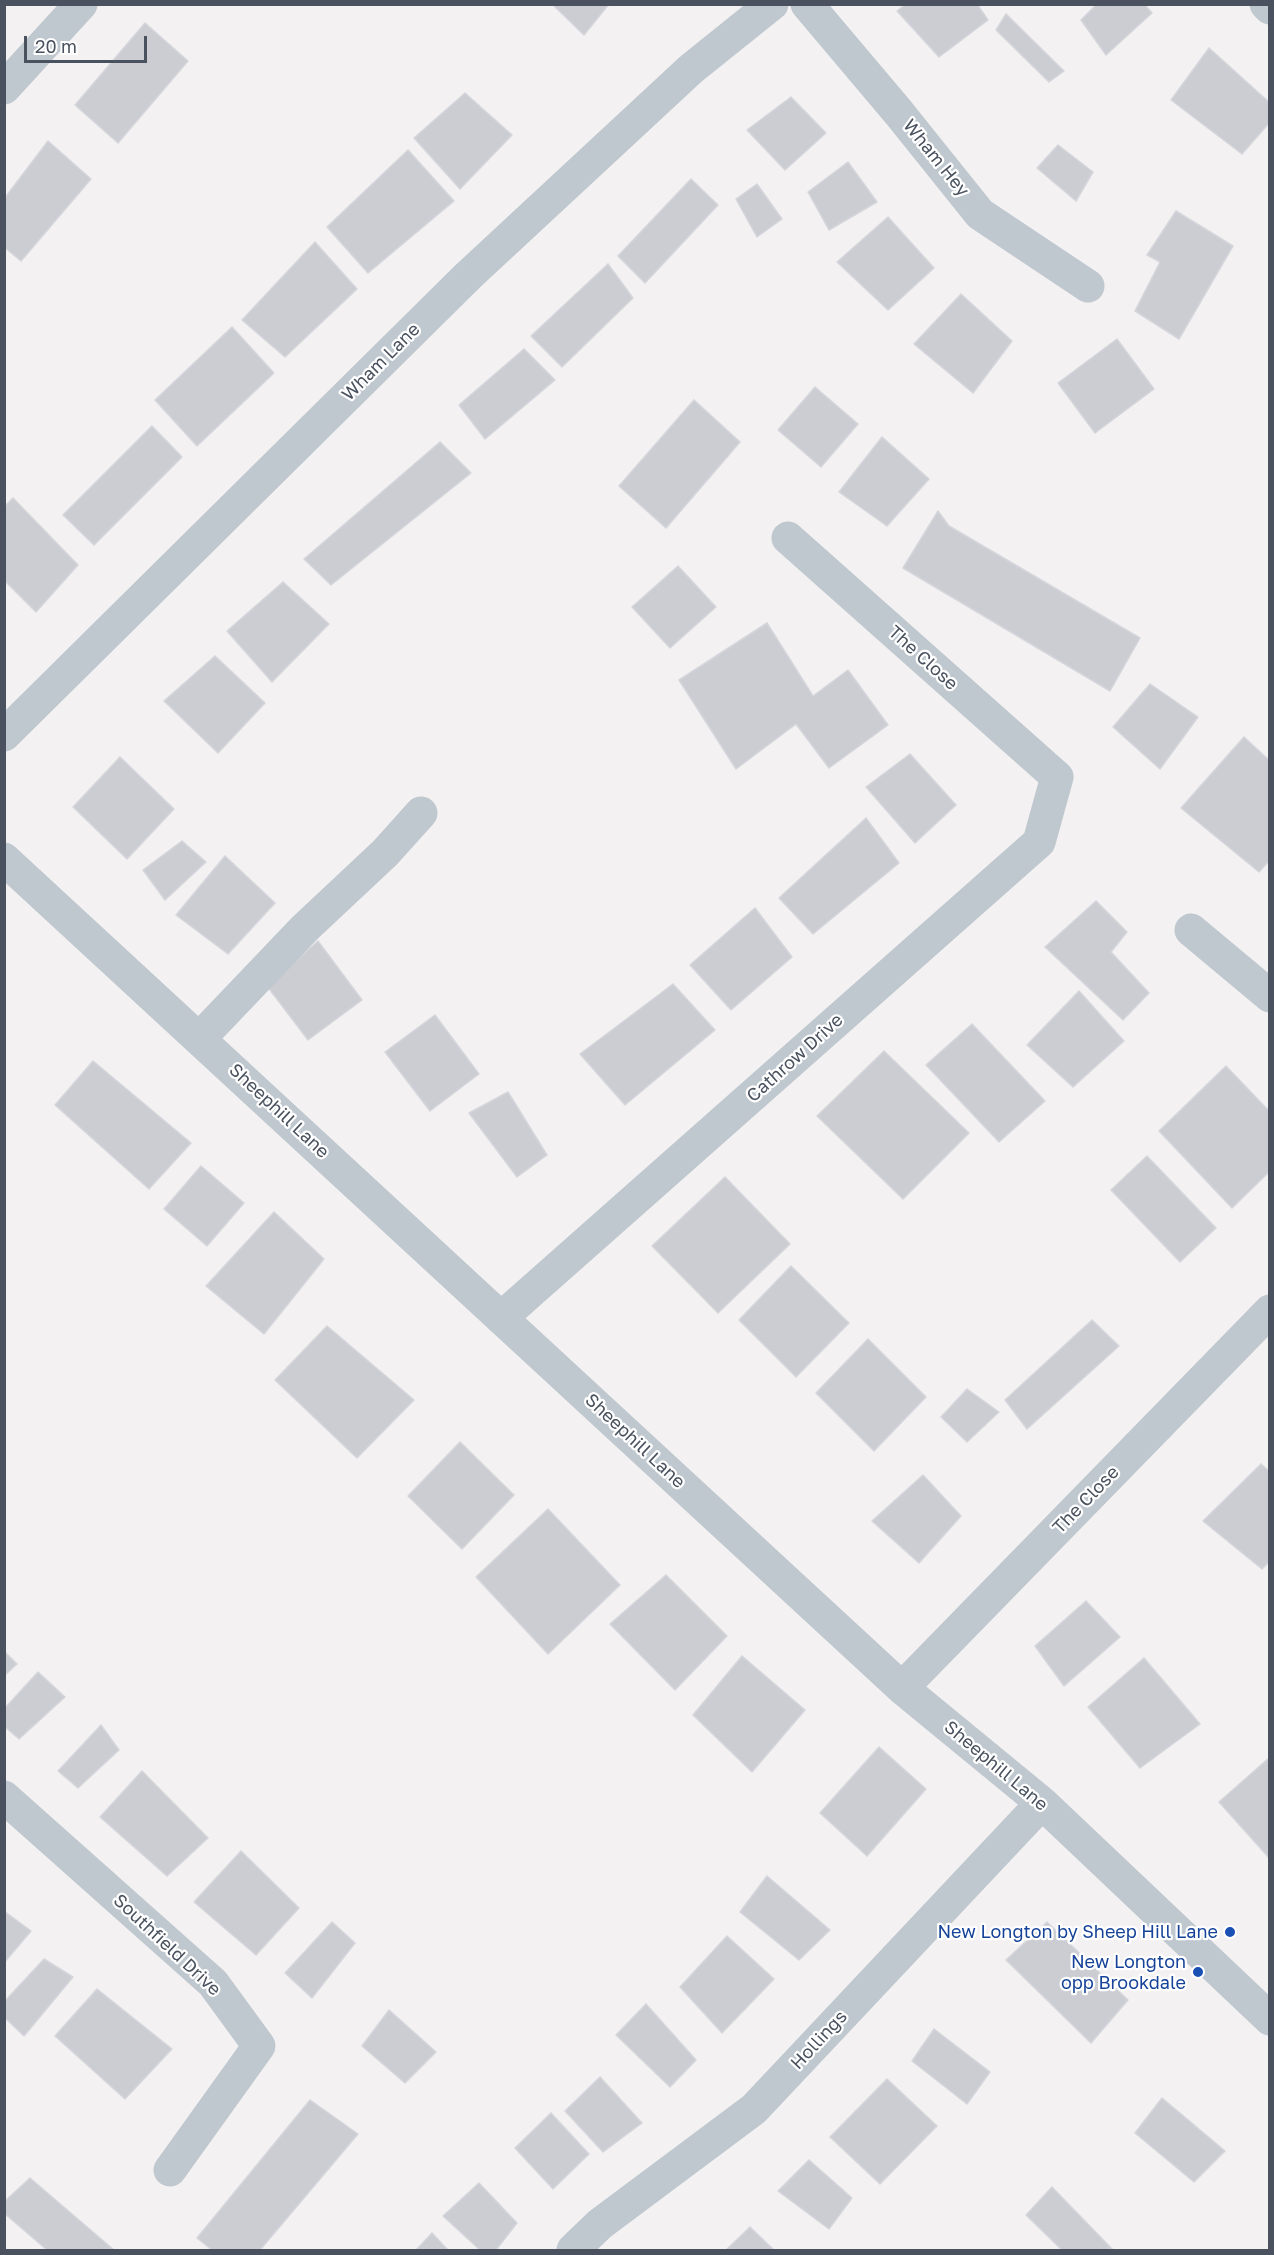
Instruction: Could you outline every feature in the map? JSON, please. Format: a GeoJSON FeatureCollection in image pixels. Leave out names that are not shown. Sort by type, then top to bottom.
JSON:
{"type":"FeatureCollection","features":[{"type":"Feature","properties":{"kind":"street"},"geometry":{"type":"LineString","coordinates":[[4,88],[81,4]]}},
{"type":"Feature","properties":{"kind":"street","name":"Wham Lane"},"geometry":{"type":"LineString","coordinates":[[4,735],[468,276],[691,69],[772,4]]}},
{"type":"Feature","properties":{"kind":"street","name":"Wham Hey"},"geometry":{"type":"LineString","coordinates":[[807,4],[980,214],[1088,286]]}},
{"type":"Feature","properties":{"kind":"street"},"geometry":{"type":"LineString","coordinates":[[1266,4],[1269,8]]}},
{"type":"Feature","properties":{"kind":"street","name":"The Close"},"geometry":{"type":"LineString","coordinates":[[788,538],[1057,777]]}},
{"type":"Feature","properties":{"kind":"street","name":"Cathrow Drive"},"geometry":{"type":"LineString","coordinates":[[501,1318],[1039,842],[1057,777]]}},
{"type":"Feature","properties":{"kind":"street"},"geometry":{"type":"LineString","coordinates":[[200,1038],[305,928],[385,853],[421,813]]}},
{"type":"Feature","properties":{"kind":"street","name":"Sheephill Lane"},"geometry":{"type":"LineString","coordinates":[[4,859],[902,1688],[1042,1803],[1269,2019]]}},
{"type":"Feature","properties":{"kind":"street"},"geometry":{"type":"LineString","coordinates":[[1191,930],[1269,996]]}},
{"type":"Feature","properties":{"kind":"street","name":"The Close"},"geometry":{"type":"LineString","coordinates":[[902,1688],[1269,1311]]}},
{"type":"Feature","properties":{"kind":"street","name":"Southfield Drive"},"geometry":{"type":"LineString","coordinates":[[5,1798],[213,1983],[259,2046],[170,2170]]}},
{"type":"Feature","properties":{"kind":"street","name":"Hollings"},"geometry":{"type":"LineString","coordinates":[[573,2250],[600,2224],[754,2109],[1042,1803]]}},
{"type":"Feature","properties":{"kind":"building"},"geometry":{"type":"Polygon","coordinates":[[[552,4],[609,4],[584,35],[552,4]]]}},
{"type":"Feature","properties":{"kind":"building"},"geometry":{"type":"Polygon","coordinates":[[[906,4],[977,4],[988,20],[939,57],[897,11],[906,4]]]}},
{"type":"Feature","properties":{"kind":"building"},"geometry":{"type":"Polygon","coordinates":[[[1097,4],[1144,4],[1152,13],[1106,55],[1081,20],[1097,4]]]}},
{"type":"Feature","properties":{"kind":"building"},"geometry":{"type":"Polygon","coordinates":[[[1006,14],[1064,71],[1049,82],[996,30],[1006,14]]]}},
{"type":"Feature","properties":{"kind":"building"},"geometry":{"type":"Polygon","coordinates":[[[145,23],[188,61],[118,143],[75,105],[145,23]]]}},
{"type":"Feature","properties":{"kind":"building"},"geometry":{"type":"Polygon","coordinates":[[[1209,48],[1270,103],[1270,122],[1242,154],[1171,100],[1209,48]]]}},
{"type":"Feature","properties":{"kind":"building"},"geometry":{"type":"Polygon","coordinates":[[[465,93],[512,135],[460,189],[414,138],[465,93]]]}},
{"type":"Feature","properties":{"kind":"building"},"geometry":{"type":"Polygon","coordinates":[[[791,97],[826,133],[785,170],[747,130],[791,97]]]}},
{"type":"Feature","properties":{"kind":"building"},"geometry":{"type":"Polygon","coordinates":[[[48,141],[91,179],[21,261],[4,247],[4,199],[48,141]]]}},
{"type":"Feature","properties":{"kind":"building"},"geometry":{"type":"Polygon","coordinates":[[[1058,145],[1093,172],[1076,201],[1037,168],[1058,145]]]}},
{"type":"Feature","properties":{"kind":"building"},"geometry":{"type":"Polygon","coordinates":[[[408,150],[454,201],[368,273],[327,227],[408,150]]]}},
{"type":"Feature","properties":{"kind":"building"},"geometry":{"type":"Polygon","coordinates":[[[848,162],[877,202],[829,230],[808,192],[848,162]]]}},
{"type":"Feature","properties":{"kind":"building"},"geometry":{"type":"Polygon","coordinates":[[[691,179],[718,205],[645,283],[618,256],[691,179]]]}},
{"type":"Feature","properties":{"kind":"building"},"geometry":{"type":"Polygon","coordinates":[[[757,184],[782,219],[757,237],[736,199],[757,184]]]}},
{"type":"Feature","properties":{"kind":"building"},"geometry":{"type":"Polygon","coordinates":[[[1176,211],[1233,246],[1179,339],[1135,311],[1160,262],[1147,255],[1176,211]]]}},
{"type":"Feature","properties":{"kind":"building"},"geometry":{"type":"Polygon","coordinates":[[[888,217],[934,268],[888,310],[837,262],[888,217]]]}},
{"type":"Feature","properties":{"kind":"building"},"geometry":{"type":"Polygon","coordinates":[[[315,242],[357,289],[285,357],[242,320],[315,242]]]}},
{"type":"Feature","properties":{"kind":"building"},"geometry":{"type":"Polygon","coordinates":[[[608,264],[633,298],[562,367],[531,336],[608,264]]]}},
{"type":"Feature","properties":{"kind":"building"},"geometry":{"type":"Polygon","coordinates":[[[961,294],[1012,341],[973,393],[914,344],[961,294]]]}},
{"type":"Feature","properties":{"kind":"building"},"geometry":{"type":"Polygon","coordinates":[[[232,327],[274,373],[197,446],[155,400],[232,327]]]}},
{"type":"Feature","properties":{"kind":"building"},"geometry":{"type":"Polygon","coordinates":[[[1117,339],[1154,389],[1095,433],[1058,383],[1117,339]]]}},
{"type":"Feature","properties":{"kind":"building"},"geometry":{"type":"Polygon","coordinates":[[[524,349],[555,380],[485,439],[459,405],[524,349]]]}},
{"type":"Feature","properties":{"kind":"building"},"geometry":{"type":"Polygon","coordinates":[[[815,387],[858,424],[821,467],[778,430],[815,387]]]}},
{"type":"Feature","properties":{"kind":"building"},"geometry":{"type":"Polygon","coordinates":[[[694,400],[740,442],[666,528],[619,486],[694,400]]]}},
{"type":"Feature","properties":{"kind":"building"},"geometry":{"type":"Polygon","coordinates":[[[152,426],[182,457],[94,545],[63,515],[152,426]]]}},
{"type":"Feature","properties":{"kind":"building"},"geometry":{"type":"Polygon","coordinates":[[[882,437],[929,479],[887,526],[839,492],[882,437]]]}},
{"type":"Feature","properties":{"kind":"building"},"geometry":{"type":"Polygon","coordinates":[[[440,442],[471,473],[331,585],[304,559],[440,442]]]}},
{"type":"Feature","properties":{"kind":"building"},"geometry":{"type":"Polygon","coordinates":[[[13,498],[78,565],[36,612],[4,580],[4,507],[13,498]]]}},
{"type":"Feature","properties":{"kind":"building"},"geometry":{"type":"Polygon","coordinates":[[[938,511],[949,526],[1140,638],[1110,691],[903,568],[938,511]]]}},
{"type":"Feature","properties":{"kind":"building"},"geometry":{"type":"Polygon","coordinates":[[[678,566],[716,607],[670,648],[632,607],[678,566]]]}},
{"type":"Feature","properties":{"kind":"building"},"geometry":{"type":"Polygon","coordinates":[[[283,582],[329,624],[272,682],[227,631],[283,582]]]}},
{"type":"Feature","properties":{"kind":"building"},"geometry":{"type":"Polygon","coordinates":[[[767,623],[813,696],[848,670],[888,725],[829,768],[796,724],[736,769],[679,680],[767,623]]]}},
{"type":"Feature","properties":{"kind":"building"},"geometry":{"type":"Polygon","coordinates":[[[215,656],[265,703],[218,753],[164,701],[215,656]]]}},
{"type":"Feature","properties":{"kind":"building"},"geometry":{"type":"Polygon","coordinates":[[[1150,684],[1198,717],[1160,769],[1113,727],[1150,684]]]}},
{"type":"Feature","properties":{"kind":"building"},"geometry":{"type":"Polygon","coordinates":[[[1244,737],[1270,761],[1270,860],[1259,872],[1181,808],[1244,737]]]}},
{"type":"Feature","properties":{"kind":"building"},"geometry":{"type":"Polygon","coordinates":[[[910,754],[956,805],[915,843],[866,787],[910,754]]]}},
{"type":"Feature","properties":{"kind":"building"},"geometry":{"type":"Polygon","coordinates":[[[120,757],[174,809],[127,859],[73,807],[120,757]]]}},
{"type":"Feature","properties":{"kind":"building"},"geometry":{"type":"Polygon","coordinates":[[[866,818],[899,863],[813,934],[779,898],[866,818]]]}},
{"type":"Feature","properties":{"kind":"building"},"geometry":{"type":"Polygon","coordinates":[[[182,841],[206,862],[165,900],[143,870],[182,841]]]}},
{"type":"Feature","properties":{"kind":"building"},"geometry":{"type":"Polygon","coordinates":[[[225,856],[275,903],[228,954],[176,915],[225,856]]]}},
{"type":"Feature","properties":{"kind":"building"},"geometry":{"type":"Polygon","coordinates":[[[1096,901],[1127,932],[1111,952],[1149,993],[1123,1020],[1045,947],[1096,901]]]}},
{"type":"Feature","properties":{"kind":"building"},"geometry":{"type":"Polygon","coordinates":[[[755,908],[792,957],[731,1010],[690,965],[755,908]]]}},
{"type":"Feature","properties":{"kind":"building"},"geometry":{"type":"Polygon","coordinates":[[[318,941],[362,1000],[308,1040],[267,986],[318,941]]]}},
{"type":"Feature","properties":{"kind":"building"},"geometry":{"type":"Polygon","coordinates":[[[673,984],[715,1030],[625,1105],[580,1054],[673,984]]]}},
{"type":"Feature","properties":{"kind":"building"},"geometry":{"type":"Polygon","coordinates":[[[1079,991],[1124,1041],[1073,1087],[1027,1045],[1079,991]]]}},
{"type":"Feature","properties":{"kind":"building"},"geometry":{"type":"Polygon","coordinates":[[[435,1015],[479,1074],[430,1111],[385,1052],[435,1015]]]}},
{"type":"Feature","properties":{"kind":"building"},"geometry":{"type":"Polygon","coordinates":[[[972,1024],[1045,1101],[999,1142],[926,1065],[972,1024]]]}},
{"type":"Feature","properties":{"kind":"building"},"geometry":{"type":"Polygon","coordinates":[[[884,1051],[969,1133],[903,1199],[817,1116],[884,1051]]]}},
{"type":"Feature","properties":{"kind":"building"},"geometry":{"type":"Polygon","coordinates":[[[93,1061],[191,1143],[149,1189],[55,1105],[93,1061]]]}},
{"type":"Feature","properties":{"kind":"building"},"geometry":{"type":"Polygon","coordinates":[[[1226,1066],[1270,1112],[1270,1171],[1232,1208],[1159,1131],[1226,1066]]]}},
{"type":"Feature","properties":{"kind":"building"},"geometry":{"type":"Polygon","coordinates":[[[508,1092],[547,1155],[517,1177],[469,1113],[508,1092]]]}},
{"type":"Feature","properties":{"kind":"building"},"geometry":{"type":"Polygon","coordinates":[[[1147,1156],[1216,1228],[1180,1262],[1111,1190],[1147,1156]]]}},
{"type":"Feature","properties":{"kind":"building"},"geometry":{"type":"Polygon","coordinates":[[[201,1166],[244,1203],[207,1246],[164,1209],[201,1166]]]}},
{"type":"Feature","properties":{"kind":"building"},"geometry":{"type":"Polygon","coordinates":[[[725,1177],[790,1244],[718,1313],[652,1246],[725,1177]]]}},
{"type":"Feature","properties":{"kind":"building"},"geometry":{"type":"Polygon","coordinates":[[[274,1212],[324,1259],[264,1334],[206,1286],[274,1212]]]}},
{"type":"Feature","properties":{"kind":"building"},"geometry":{"type":"Polygon","coordinates":[[[791,1266],[849,1323],[796,1377],[739,1320],[791,1266]]]}},
{"type":"Feature","properties":{"kind":"building"},"geometry":{"type":"Polygon","coordinates":[[[1092,1320],[1119,1346],[1027,1429],[1005,1400],[1092,1320]]]}},
{"type":"Feature","properties":{"kind":"building"},"geometry":{"type":"Polygon","coordinates":[[[327,1326],[414,1400],[357,1458],[275,1380],[327,1326]]]}},
{"type":"Feature","properties":{"kind":"building"},"geometry":{"type":"Polygon","coordinates":[[[868,1339],[926,1397],[874,1451],[816,1393],[868,1339]]]}},
{"type":"Feature","properties":{"kind":"building"},"geometry":{"type":"Polygon","coordinates":[[[967,1389],[999,1412],[967,1442],[941,1417],[967,1389]]]}},
{"type":"Feature","properties":{"kind":"building"},"geometry":{"type":"Polygon","coordinates":[[[460,1442],[514,1495],[462,1549],[408,1496],[460,1442]]]}},
{"type":"Feature","properties":{"kind":"building"},"geometry":{"type":"Polygon","coordinates":[[[1261,1464],[1270,1472],[1270,1561],[1262,1569],[1203,1521],[1261,1464]]]}},
{"type":"Feature","properties":{"kind":"building"},"geometry":{"type":"Polygon","coordinates":[[[923,1475],[961,1516],[919,1563],[872,1521],[923,1475]]]}},
{"type":"Feature","properties":{"kind":"building"},"geometry":{"type":"Polygon","coordinates":[[[548,1509],[620,1585],[548,1654],[476,1577],[548,1509]]]}},
{"type":"Feature","properties":{"kind":"building"},"geometry":{"type":"Polygon","coordinates":[[[666,1575],[727,1636],[675,1690],[610,1624],[666,1575]]]}},
{"type":"Feature","properties":{"kind":"building"},"geometry":{"type":"Polygon","coordinates":[[[1086,1601],[1120,1637],[1064,1686],[1035,1646],[1086,1601]]]}},
{"type":"Feature","properties":{"kind":"building"},"geometry":{"type":"Polygon","coordinates":[[[4,1651],[17,1664],[4,1676],[4,1651]]]}},
{"type":"Feature","properties":{"kind":"building"},"geometry":{"type":"Polygon","coordinates":[[[742,1656],[805,1710],[752,1772],[693,1715],[742,1656]]]}},
{"type":"Feature","properties":{"kind":"building"},"geometry":{"type":"Polygon","coordinates":[[[1144,1658],[1200,1724],[1140,1768],[1088,1707],[1144,1658]]]}},
{"type":"Feature","properties":{"kind":"building"},"geometry":{"type":"Polygon","coordinates":[[[38,1672],[65,1697],[19,1739],[4,1726],[4,1709],[38,1672]]]}},
{"type":"Feature","properties":{"kind":"building"},"geometry":{"type":"Polygon","coordinates":[[[101,1725],[119,1750],[78,1788],[58,1771],[101,1725]]]}},
{"type":"Feature","properties":{"kind":"building"},"geometry":{"type":"Polygon","coordinates":[[[879,1747],[926,1789],[867,1856],[820,1813],[879,1747]]]}},
{"type":"Feature","properties":{"kind":"building"},"geometry":{"type":"Polygon","coordinates":[[[1270,1757],[1270,1859],[1219,1802],[1270,1757]]]}},
{"type":"Feature","properties":{"kind":"building"},"geometry":{"type":"Polygon","coordinates":[[[142,1771],[208,1838],[167,1876],[100,1817],[142,1771]]]}},
{"type":"Feature","properties":{"kind":"building"},"geometry":{"type":"Polygon","coordinates":[[[241,1851],[299,1908],[256,1955],[194,1902],[241,1851]]]}},
{"type":"Feature","properties":{"kind":"building"},"geometry":{"type":"Polygon","coordinates":[[[767,1876],[830,1930],[799,1960],[740,1912],[767,1876]]]}},
{"type":"Feature","properties":{"kind":"building"},"geometry":{"type":"Polygon","coordinates":[[[4,1911],[31,1931],[4,1963],[4,1911]]]}},
{"type":"Feature","properties":{"kind":"building"},"geometry":{"type":"Polygon","coordinates":[[[332,1922],[355,1943],[312,1998],[285,1973],[332,1922]]]}},
{"type":"Feature","properties":{"kind":"building"},"geometry":{"type":"Polygon","coordinates":[[[1047,1922],[1128,2000],[1091,2043],[1006,1960],[1047,1922]]]}},
{"type":"Feature","properties":{"kind":"building"},"geometry":{"type":"Polygon","coordinates":[[[727,1936],[774,1979],[722,2033],[680,1987],[727,1936]]]}},
{"type":"Feature","properties":{"kind":"building"},"geometry":{"type":"Polygon","coordinates":[[[44,1959],[73,1977],[24,2036],[4,2017],[4,2002],[44,1959]]]}},
{"type":"Feature","properties":{"kind":"building"},"geometry":{"type":"Polygon","coordinates":[[[97,1989],[172,2049],[125,2099],[55,2036],[97,1989]]]}},
{"type":"Feature","properties":{"kind":"building"},"geometry":{"type":"Polygon","coordinates":[[[646,2004],[696,2060],[670,2087],[616,2035],[646,2004]]]}},
{"type":"Feature","properties":{"kind":"building"},"geometry":{"type":"Polygon","coordinates":[[[389,2010],[436,2052],[405,2083],[362,2046],[389,2010]]]}},
{"type":"Feature","properties":{"kind":"building"},"geometry":{"type":"Polygon","coordinates":[[[934,2029],[990,2072],[967,2104],[912,2061],[934,2029]]]}},
{"type":"Feature","properties":{"kind":"building"},"geometry":{"type":"Polygon","coordinates":[[[600,2077],[642,2123],[603,2152],[565,2111],[600,2077]]]}},
{"type":"Feature","properties":{"kind":"building"},"geometry":{"type":"Polygon","coordinates":[[[887,2079],[937,2126],[880,2184],[830,2137],[887,2079]]]}},
{"type":"Feature","properties":{"kind":"building"},"geometry":{"type":"Polygon","coordinates":[[[1162,2098],[1225,2151],[1194,2182],[1135,2133],[1162,2098]]]}},
{"type":"Feature","properties":{"kind":"building"},"geometry":{"type":"Polygon","coordinates":[[[310,2100],[358,2134],[260,2250],[212,2250],[197,2238],[310,2100]]]}},
{"type":"Feature","properties":{"kind":"building"},"geometry":{"type":"Polygon","coordinates":[[[551,2113],[589,2154],[553,2189],[515,2148],[551,2113]]]}},
{"type":"Feature","properties":{"kind":"building"},"geometry":{"type":"Polygon","coordinates":[[[809,2160],[852,2198],[829,2229],[778,2191],[809,2160]]]}},
{"type":"Feature","properties":{"kind":"building"},"geometry":{"type":"Polygon","coordinates":[[[30,2178],[114,2250],[47,2250],[4,2213],[4,2202],[30,2178]]]}},
{"type":"Feature","properties":{"kind":"building"},"geometry":{"type":"Polygon","coordinates":[[[479,2183],[517,2223],[496,2250],[480,2250],[443,2216],[479,2183]]]}},
{"type":"Feature","properties":{"kind":"building"},"geometry":{"type":"Polygon","coordinates":[[[1052,2187],[1113,2250],[1062,2250],[1026,2215],[1052,2187]]]}},
{"type":"Feature","properties":{"kind":"building"},"geometry":{"type":"Polygon","coordinates":[[[750,2227],[774,2250],[726,2250],[750,2227]]]}},
{"type":"Feature","properties":{"kind":"building"},"geometry":{"type":"Polygon","coordinates":[[[432,2233],[448,2250],[416,2250],[432,2233]]]}},
{"type":"Feature","properties":{"kind":"place","name":"New Longton by Sheep Hill Lane"},"geometry":{"type":"Point","coordinates":[1230,1932]}},
{"type":"Feature","properties":{"kind":"place","name":"New Longton opp Brookdale"},"geometry":{"type":"Point","coordinates":[1198,1972]}}]}
